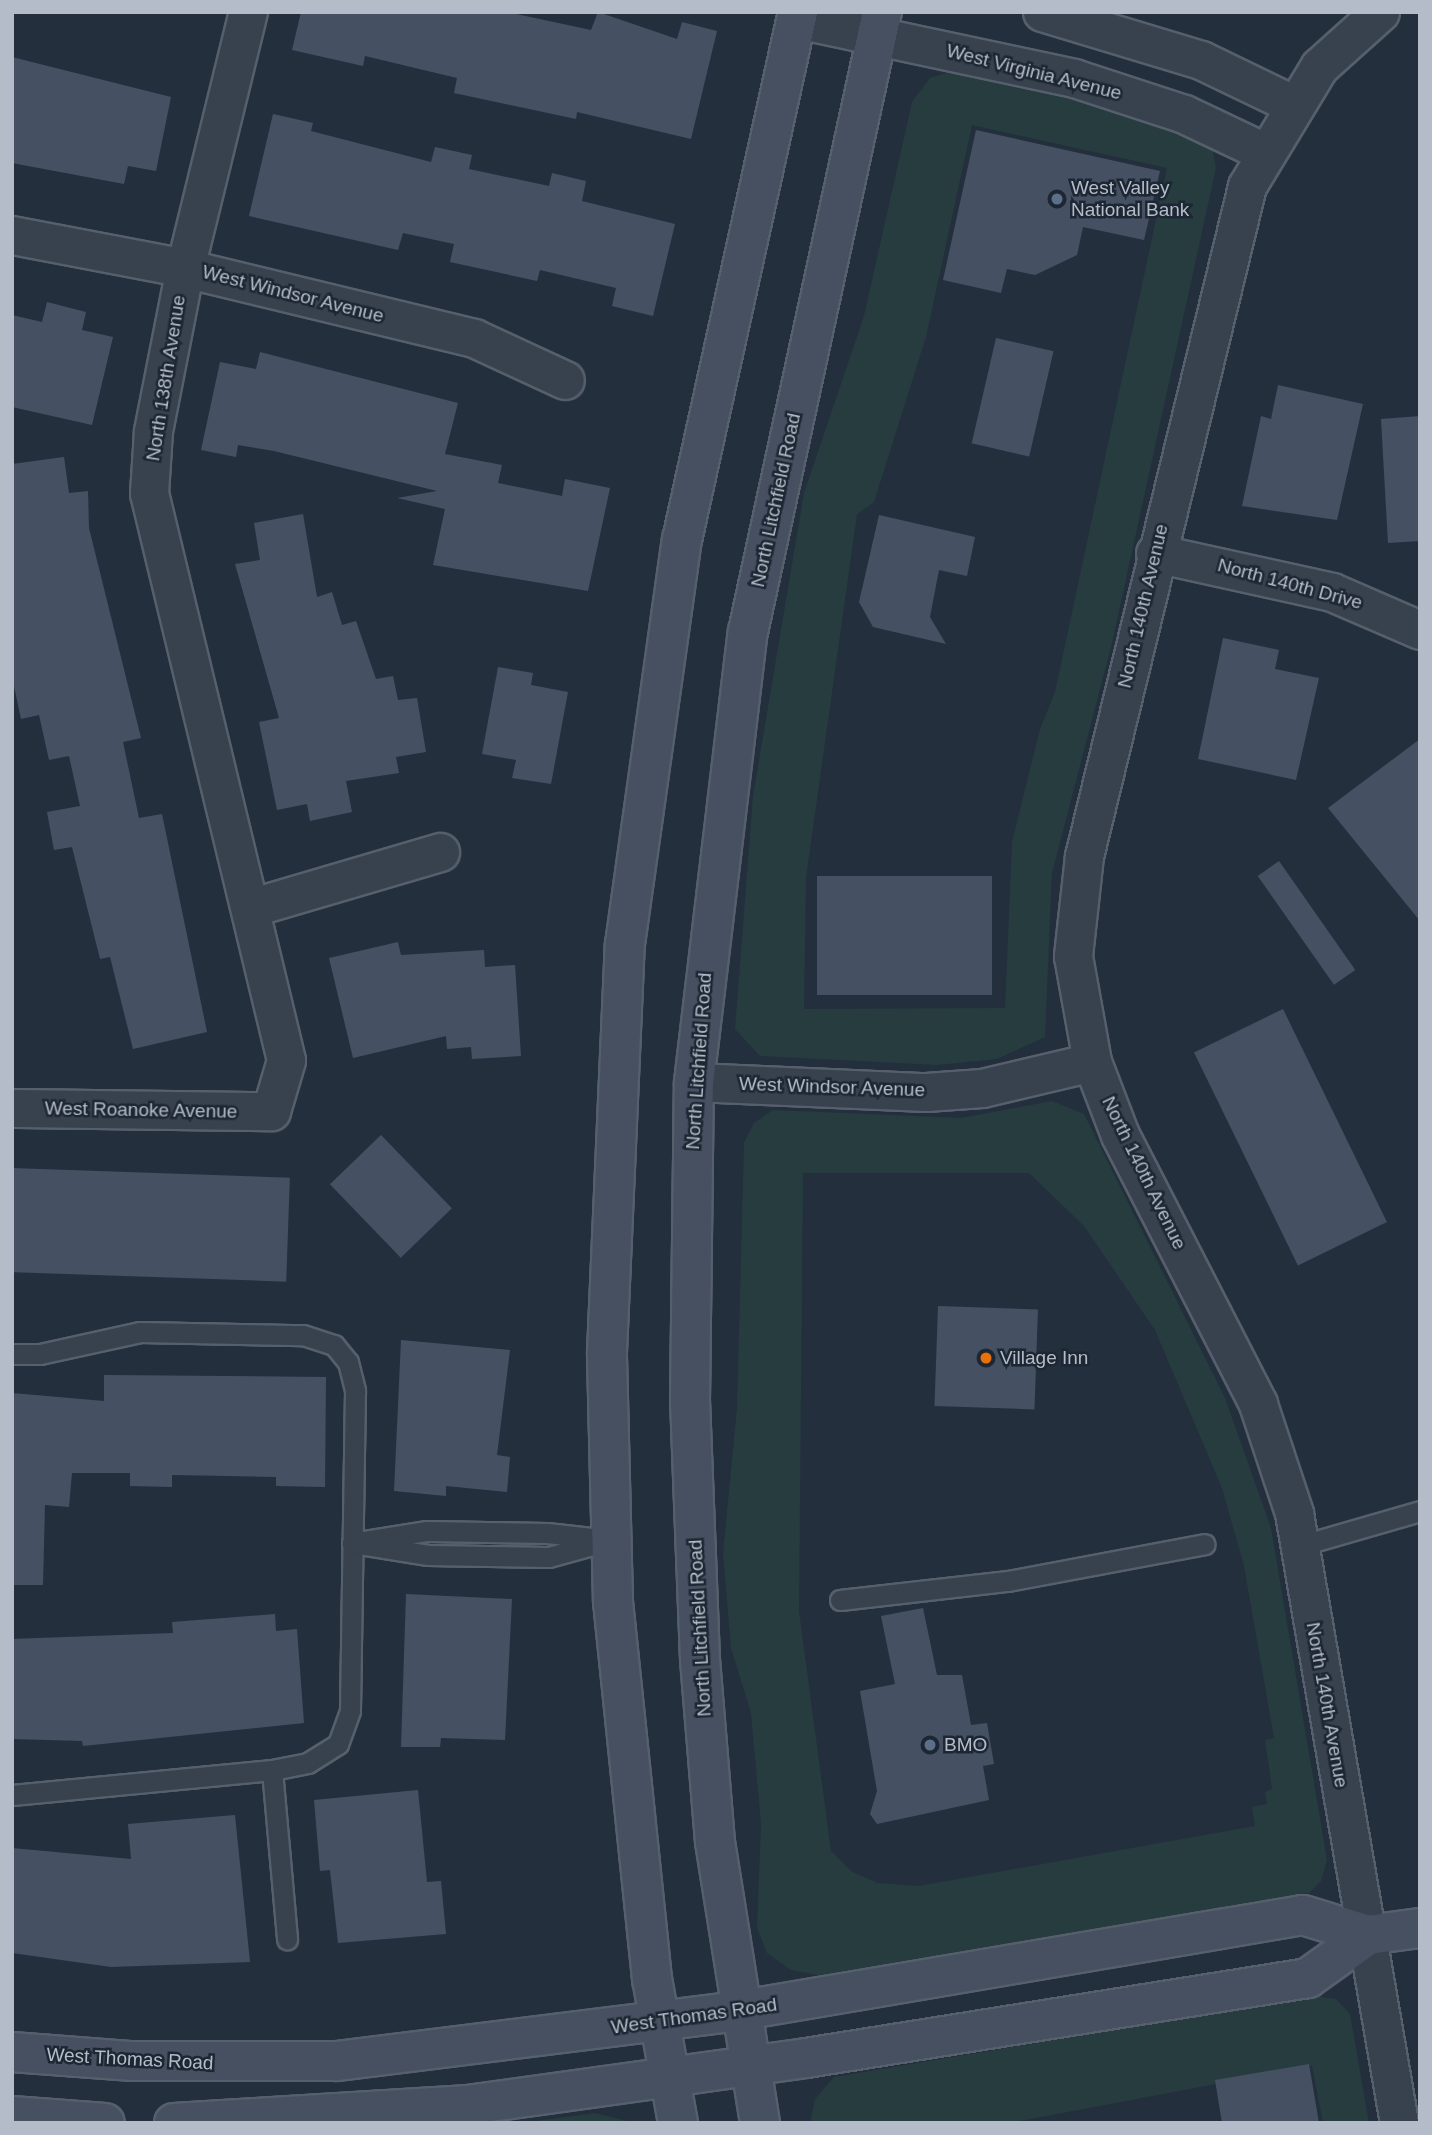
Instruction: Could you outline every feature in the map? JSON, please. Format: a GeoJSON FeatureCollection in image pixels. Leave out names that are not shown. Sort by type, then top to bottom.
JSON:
{"type":"FeatureCollection","features":[{"type":"Feature","properties":{"kind":"main road"},"geometry":{"type":"LineString","coordinates":[[678,2123],[659,2022],[611,1541],[607,1352],[636,841],[699,449],[797,15]]}},
{"type":"Feature","properties":{"kind":"main road","name":"North Litchfield Road"},"geometry":{"type":"LineString","coordinates":[[760,2123],[737,2011],[715,1842],[694,1536],[694,1082],[748,632],[879,24]]}},
{"type":"Feature","properties":{"kind":"main road","name":"West Thomas Road"},"geometry":{"type":"LineString","coordinates":[[12,2052],[133,2061],[337,2061],[737,2011],[1303,1914],[1368,1936]]}},
{"type":"Feature","properties":{"kind":"main road","name":"West Thomas Road"},"geometry":{"type":"LineString","coordinates":[[174,2123],[468,2105],[748,2067],[1308,1978],[1368,1936],[1420,1928]]}},
{"type":"Feature","properties":{"kind":"main road"},"geometry":{"type":"LineString","coordinates":[[12,2116],[105,2123]]}},
{"type":"Feature","properties":{"kind":"street","name":"North 138th Avenue"},"geometry":{"type":"LineString","coordinates":[[248,12],[185,268],[153,431],[149,493],[253,907],[286,1060],[271,1111]]}},
{"type":"Feature","properties":{"kind":"street"},"geometry":{"type":"LineString","coordinates":[[1042,12],[1201,60],[1292,104]]}},
{"type":"Feature","properties":{"kind":"street","name":"North 140th Avenue"},"geometry":{"type":"LineString","coordinates":[[1380,12],[1319,66],[1262,151],[1247,186],[1155,552],[1077,904],[1073,956],[1091,1062],[1120,1135],[1258,1404],[1299,1546],[1399,2123]]}},
{"type":"Feature","properties":{"kind":"street","name":"West Virginia Avenue"},"geometry":{"type":"LineString","coordinates":[[797,15],[879,24],[1074,78],[1184,114],[1262,151]]}},
{"type":"Feature","properties":{"kind":"street","name":"West Windsor Avenue"},"geometry":{"type":"LineString","coordinates":[[12,235],[185,268],[474,338],[565,380]]}},
{"type":"Feature","properties":{"kind":"street","name":"North 140th Drive"},"geometry":{"type":"LineString","coordinates":[[1155,552],[1332,592],[1420,630]]}},
{"type":"Feature","properties":{"kind":"street"},"geometry":{"type":"LineString","coordinates":[[253,907],[440,852]]}},
{"type":"Feature","properties":{"kind":"street","name":"West Windsor Avenue"},"geometry":{"type":"LineString","coordinates":[[694,1082],[926,1092],[982,1088],[1091,1062]]}},
{"type":"Feature","properties":{"kind":"street","name":"West Roanoke Avenue"},"geometry":{"type":"LineString","coordinates":[[12,1108],[271,1111]]}},
{"type":"Feature","properties":{"kind":"lane"},"geometry":{"type":"LineString","coordinates":[[12,1354],[40,1354],[140,1332],[303,1335],[334,1345],[348,1362],[355,1391],[350,1711],[338,1744],[308,1763],[272,1770],[12,1796]]}},
{"type":"Feature","properties":{"kind":"lane"},"geometry":{"type":"LineString","coordinates":[[1299,1546],[1420,1511]]}},
{"type":"Feature","properties":{"kind":"lane"},"geometry":{"type":"LineString","coordinates":[[352,1543],[454,1531],[611,1541]]}},
{"type":"Feature","properties":{"kind":"lane"},"geometry":{"type":"LineString","coordinates":[[454,1531],[455,1555]]}},
{"type":"Feature","properties":{"kind":"lane"},"geometry":{"type":"LineString","coordinates":[[352,1543],[455,1555],[549,1557],[611,1541]]}},
{"type":"Feature","properties":{"kind":"lane"},"geometry":{"type":"LineString","coordinates":[[840,1600],[1008,1581],[1205,1544]]}},
{"type":"Feature","properties":{"kind":"lane"},"geometry":{"type":"LineString","coordinates":[[272,1770],[287,1939]]}},
{"type":"Feature","properties":{"kind":"green space"},"geometry":{"type":"Polygon","coordinates":[[[950,72],[1112,106],[1196,134],[1213,152],[1216,168],[1112,643],[1052,873],[1045,1037],[997,1059],[937,1065],[760,1056],[735,1029],[753,796],[804,493],[864,316],[912,102],[930,78],[950,72]],[[972,125],[926,337],[874,502],[857,514],[806,878],[804,1009],[1005,1008],[1012,842],[1040,729],[1055,692],[1167,168],[972,125]]]}},
{"type":"Feature","properties":{"kind":"green space"},"geometry":{"type":"Polygon","coordinates":[[[1052,1101],[1084,1114],[1225,1398],[1271,1528],[1327,1860],[1321,1881],[1309,1893],[819,1975],[791,1970],[767,1953],[757,1928],[761,1824],[751,1713],[731,1648],[723,1553],[737,1408],[744,1143],[754,1123],[773,1110],[961,1118],[1052,1101]],[[803,1173],[799,1611],[831,1851],[851,1871],[877,1883],[919,1886],[1255,1826],[1252,1807],[1267,1804],[1265,1792],[1272,1789],[1265,1740],[1274,1738],[1244,1566],[1222,1488],[1155,1330],[1084,1226],[1029,1173],[803,1173]]]}},
{"type":"Feature","properties":{"kind":"green space"},"geometry":{"type":"Polygon","coordinates":[[[1315,1996],[1336,1999],[1350,2014],[1369,2123],[1323,2123],[1312,2066],[1009,2123],[810,2123],[815,2099],[834,2077],[1315,1996]]]}},
{"type":"Feature","properties":{"kind":"green space"},"geometry":{"type":"Polygon","coordinates":[[[595,2113],[635,2123],[519,2123],[595,2113]]]}},
{"type":"Feature","properties":{"kind":"building"},"geometry":{"type":"Polygon","coordinates":[[[301,12],[507,12],[591,30],[598,12],[677,39],[682,22],[717,31],[691,139],[577,112],[576,119],[454,93],[457,78],[365,56],[363,66],[292,50],[301,12]]]}},
{"type":"Feature","properties":{"kind":"building"},"geometry":{"type":"Polygon","coordinates":[[[12,57],[171,97],[156,171],[128,166],[124,184],[12,163],[12,57]]]}},
{"type":"Feature","properties":{"kind":"building"},"geometry":{"type":"Polygon","coordinates":[[[273,114],[313,123],[311,131],[431,162],[435,147],[472,155],[469,169],[549,186],[552,173],[586,181],[582,201],[675,224],[653,316],[612,306],[616,288],[540,270],[537,281],[450,262],[454,244],[403,233],[398,250],[249,216],[273,114]]]}},
{"type":"Feature","properties":{"kind":"building","name":"West Valley National Bank"},"geometry":{"type":"Polygon","coordinates":[[[976,130],[1160,171],[1144,240],[1083,227],[1077,255],[1035,275],[1007,269],[1001,293],[943,280],[976,130]]]}},
{"type":"Feature","properties":{"kind":"building"},"geometry":{"type":"Polygon","coordinates":[[[47,302],[86,312],[82,330],[113,337],[92,425],[12,407],[12,315],[42,322],[47,302]]]}},
{"type":"Feature","properties":{"kind":"building"},"geometry":{"type":"Polygon","coordinates":[[[996,338],[1053,351],[1029,457],[972,443],[996,338]]]}},
{"type":"Feature","properties":{"kind":"building"},"geometry":{"type":"Polygon","coordinates":[[[260,352],[458,403],[445,454],[502,465],[498,483],[562,496],[565,479],[610,488],[588,591],[433,565],[445,509],[397,498],[437,491],[274,451],[238,445],[236,457],[201,450],[220,362],[256,369],[260,352]]]}},
{"type":"Feature","properties":{"kind":"building"},"geometry":{"type":"Polygon","coordinates":[[[1278,385],[1363,404],[1337,520],[1242,506],[1261,416],[1271,419],[1278,385]]]}},
{"type":"Feature","properties":{"kind":"building"},"geometry":{"type":"Polygon","coordinates":[[[1420,416],[1420,541],[1388,543],[1381,419],[1420,416]]]}},
{"type":"Feature","properties":{"kind":"building"},"geometry":{"type":"Polygon","coordinates":[[[64,457],[69,493],[88,491],[89,528],[141,738],[123,742],[139,818],[162,814],[207,1032],[133,1049],[110,957],[100,959],[72,847],[54,850],[47,812],[80,806],[69,756],[49,760],[39,715],[21,719],[12,677],[12,464],[64,457]]]}},
{"type":"Feature","properties":{"kind":"building"},"geometry":{"type":"Polygon","coordinates":[[[303,514],[317,597],[332,592],[342,625],[356,621],[376,679],[393,676],[398,700],[417,698],[426,752],[396,757],[399,773],[346,781],[352,812],[310,821],[307,804],[277,810],[259,722],[279,718],[235,564],[260,560],[254,523],[303,514]]]}},
{"type":"Feature","properties":{"kind":"building"},"geometry":{"type":"Polygon","coordinates":[[[879,515],[975,537],[967,576],[939,570],[930,617],[946,644],[873,627],[859,602],[879,515]]]}},
{"type":"Feature","properties":{"kind":"building"},"geometry":{"type":"Polygon","coordinates":[[[1223,638],[1279,650],[1275,669],[1319,678],[1296,780],[1198,759],[1223,638]]]}},
{"type":"Feature","properties":{"kind":"building"},"geometry":{"type":"Polygon","coordinates":[[[498,667],[533,673],[531,685],[568,692],[551,784],[512,778],[516,760],[482,754],[498,667]]]}},
{"type":"Feature","properties":{"kind":"building"},"geometry":{"type":"Polygon","coordinates":[[[1420,739],[1420,921],[1328,808],[1420,739]]]}},
{"type":"Feature","properties":{"kind":"building"},"geometry":{"type":"Polygon","coordinates":[[[1279,861],[1355,970],[1334,985],[1258,876],[1279,861]]]}},
{"type":"Feature","properties":{"kind":"building"},"geometry":{"type":"Polygon","coordinates":[[[817,876],[992,876],[992,995],[817,995],[817,876]]]}},
{"type":"Feature","properties":{"kind":"building"},"geometry":{"type":"Polygon","coordinates":[[[398,942],[401,955],[484,950],[485,967],[515,965],[521,1056],[472,1059],[471,1047],[447,1049],[446,1036],[353,1058],[329,958],[398,942]]]}},
{"type":"Feature","properties":{"kind":"building"},"geometry":{"type":"Polygon","coordinates":[[[1283,1009],[1387,1222],[1298,1265],[1194,1052],[1283,1009]]]}},
{"type":"Feature","properties":{"kind":"building"},"geometry":{"type":"Polygon","coordinates":[[[381,1135],[452,1208],[401,1258],[330,1184],[381,1135]]]}},
{"type":"Feature","properties":{"kind":"building"},"geometry":{"type":"Polygon","coordinates":[[[12,1168],[290,1178],[286,1282],[12,1272],[12,1168]]]}},
{"type":"Feature","properties":{"kind":"building","name":"Village Inn"},"geometry":{"type":"Polygon","coordinates":[[[938,1306],[1038,1309],[1034,1409],[935,1406],[938,1306]]]}},
{"type":"Feature","properties":{"kind":"building"},"geometry":{"type":"Polygon","coordinates":[[[401,1340],[510,1350],[497,1455],[510,1457],[507,1492],[446,1486],[446,1496],[394,1491],[401,1340]]]}},
{"type":"Feature","properties":{"kind":"building"},"geometry":{"type":"Polygon","coordinates":[[[104,1375],[326,1377],[325,1487],[276,1486],[276,1477],[172,1475],[172,1487],[130,1486],[130,1473],[72,1473],[69,1507],[45,1505],[43,1585],[12,1585],[12,1393],[104,1401],[104,1375]]]}},
{"type":"Feature","properties":{"kind":"building"},"geometry":{"type":"Polygon","coordinates":[[[406,1594],[512,1599],[505,1740],[441,1738],[440,1747],[401,1747],[406,1594]]]}},
{"type":"Feature","properties":{"kind":"building","name":"BMO"},"geometry":{"type":"Polygon","coordinates":[[[923,1608],[937,1675],[962,1675],[971,1725],[987,1723],[994,1764],[983,1766],[989,1800],[877,1824],[870,1814],[877,1791],[860,1691],[895,1684],[881,1616],[923,1608]]]}},
{"type":"Feature","properties":{"kind":"building"},"geometry":{"type":"Polygon","coordinates":[[[275,1614],[276,1631],[297,1629],[304,1723],[83,1746],[82,1741],[12,1739],[12,1639],[173,1633],[172,1622],[275,1614]]]}},
{"type":"Feature","properties":{"kind":"building"},"geometry":{"type":"Polygon","coordinates":[[[418,1790],[427,1882],[441,1881],[446,1934],[338,1943],[330,1870],[320,1871],[314,1800],[418,1790]]]}},
{"type":"Feature","properties":{"kind":"building"},"geometry":{"type":"Polygon","coordinates":[[[235,1815],[250,1962],[111,1967],[12,1953],[12,1848],[131,1859],[128,1824],[235,1815]]]}},
{"type":"Feature","properties":{"kind":"building"},"geometry":{"type":"Polygon","coordinates":[[[1309,2064],[1319,2123],[1222,2123],[1215,2080],[1309,2064]]]}},
{"type":"Feature","properties":{"kind":"place","name":"West Valley National Bank"},"geometry":{"type":"Point","coordinates":[1057,199]}},
{"type":"Feature","properties":{"kind":"place","name":"Village Inn"},"geometry":{"type":"Point","coordinates":[986,1358]}},
{"type":"Feature","properties":{"kind":"place","name":"BMO"},"geometry":{"type":"Point","coordinates":[930,1745]}}]}
